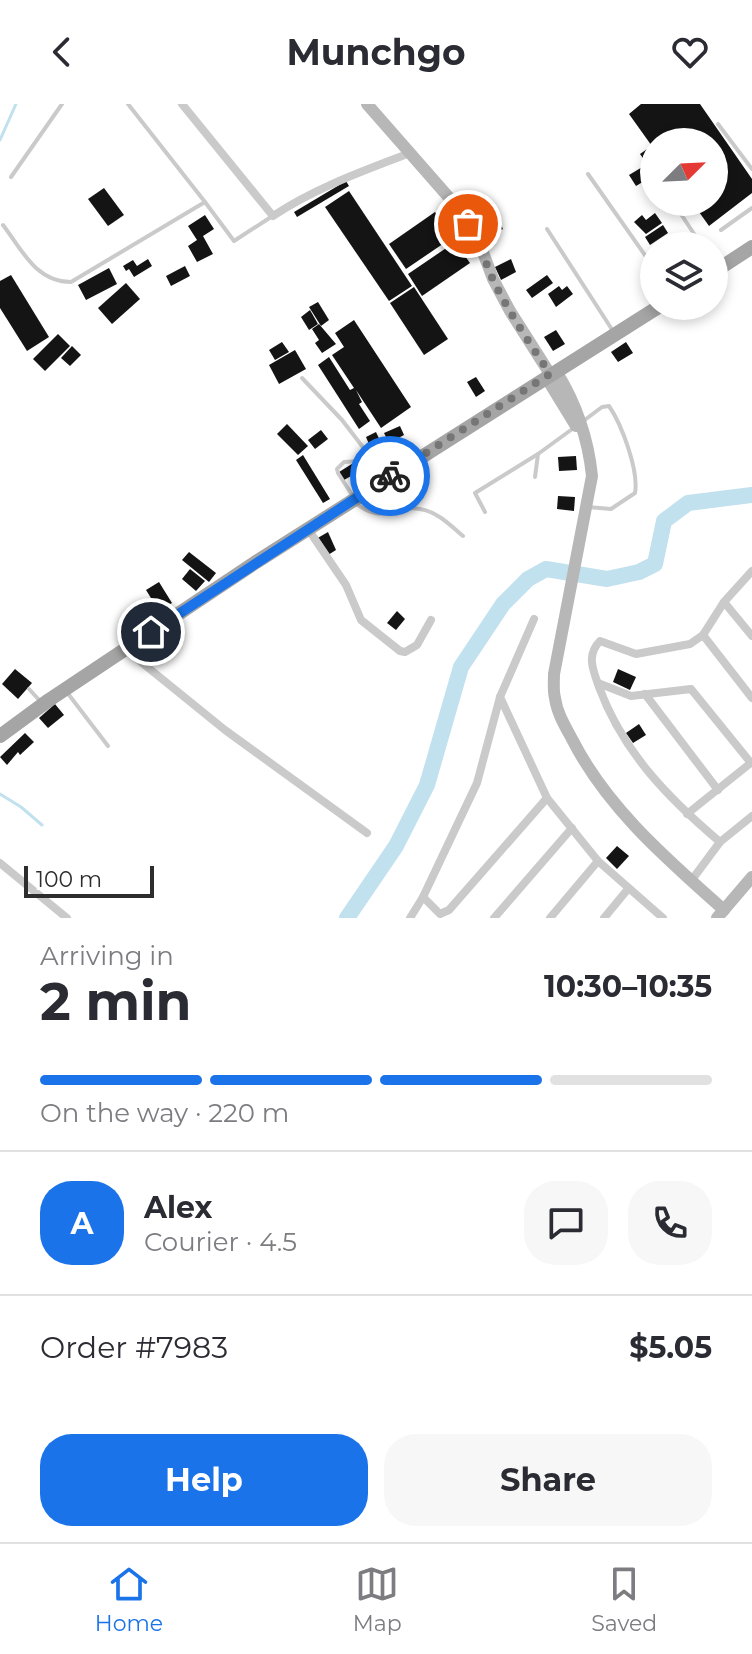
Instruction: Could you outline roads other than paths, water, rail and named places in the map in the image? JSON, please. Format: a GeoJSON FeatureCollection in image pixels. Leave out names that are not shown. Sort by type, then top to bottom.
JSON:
{"type":"FeatureCollection","features":[{"type":"Feature","properties":{"kind":"main road"},"geometry":{"type":"LineString","coordinates":[[728,261],[752,247]]}},
{"type":"Feature","properties":{"kind":"main road"},"geometry":{"type":"LineString","coordinates":[[0,736],[65,689],[384,479],[640,318]]}},
{"type":"Feature","properties":{"kind":"street"},"geometry":{"type":"LineString","coordinates":[[182,104],[273,216],[348,176],[410,153]]}},
{"type":"Feature","properties":{"kind":"street"},"geometry":{"type":"LineString","coordinates":[[367,104],[459,209],[510,311],[560,390],[590,452],[592,476],[554,674],[554,697],[561,717],[599,786],[724,915],[752,878]]}},
{"type":"Feature","properties":{"kind":"street"},"geometry":{"type":"LineString","coordinates":[[308,529],[346,585],[361,620],[400,651],[405,652],[417,645],[431,620]]}},
{"type":"Feature","properties":{"kind":"street"},"geometry":{"type":"LineString","coordinates":[[720,842],[659,786],[631,751],[606,706],[591,664],[600,641],[636,654],[690,644],[703,635],[724,602],[752,571]]}},
{"type":"Feature","properties":{"kind":"street"},"geometry":{"type":"LineString","coordinates":[[724,602],[752,636]]}},
{"type":"Feature","properties":{"kind":"street"},"geometry":{"type":"LineString","coordinates":[[410,918],[477,783],[500,697],[534,619]]}},
{"type":"Feature","properties":{"kind":"street"},"geometry":{"type":"LineString","coordinates":[[703,635],[752,698]]}},
{"type":"Feature","properties":{"kind":"street"},"geometry":{"type":"LineString","coordinates":[[125,649],[225,730],[367,833]]}},
{"type":"Feature","properties":{"kind":"street"},"geometry":{"type":"LineString","coordinates":[[598,683],[631,696],[691,689],[752,763],[687,814]]}},
{"type":"Feature","properties":{"kind":"street"},"geometry":{"type":"LineString","coordinates":[[645,694],[718,790]]}},
{"type":"Feature","properties":{"kind":"street"},"geometry":{"type":"LineString","coordinates":[[500,697],[547,798],[598,861],[659,917]]}},
{"type":"Feature","properties":{"kind":"street"},"geometry":{"type":"LineString","coordinates":[[423,897],[440,914],[449,910],[547,798]]}},
{"type":"Feature","properties":{"kind":"street"},"geometry":{"type":"LineString","coordinates":[[691,881],[720,842],[752,816]]}},
{"type":"Feature","properties":{"kind":"street"},"geometry":{"type":"LineString","coordinates":[[494,918],[572,828]]}},
{"type":"Feature","properties":{"kind":"street"},"geometry":{"type":"LineString","coordinates":[[550,918],[598,861]]}},
{"type":"Feature","properties":{"kind":"street"},"geometry":{"type":"LineString","coordinates":[[0,863],[67,918]]}},
{"type":"Feature","properties":{"kind":"street"},"geometry":{"type":"LineString","coordinates":[[604,918],[628,889]]}},
{"type":"Feature","properties":{"kind":"lane"},"geometry":{"type":"LineString","coordinates":[[11,177],[62,104]]}},
{"type":"Feature","properties":{"kind":"lane"},"geometry":{"type":"LineString","coordinates":[[128,104],[234,241],[273,216]]}},
{"type":"Feature","properties":{"kind":"lane"},"geometry":{"type":"LineString","coordinates":[[718,124],[752,169]]}},
{"type":"Feature","properties":{"kind":"lane"},"geometry":{"type":"LineString","coordinates":[[588,174],[640,248]]}},
{"type":"Feature","properties":{"kind":"lane"},"geometry":{"type":"LineString","coordinates":[[3,225],[38,272],[62,282],[71,282],[205,202]]}},
{"type":"Feature","properties":{"kind":"lane"},"geometry":{"type":"LineString","coordinates":[[721,230],[752,208]]}},
{"type":"Feature","properties":{"kind":"lane"},"geometry":{"type":"LineString","coordinates":[[547,229],[615,333]]}},
{"type":"Feature","properties":{"kind":"lane"},"geometry":{"type":"LineString","coordinates":[[302,378],[342,420],[384,479]]}},
{"type":"Feature","properties":{"kind":"lane"},"geometry":{"type":"LineString","coordinates":[[485,512],[475,493],[580,428],[602,407],[609,406],[629,451],[635,493],[611,509],[586,507]]}},
{"type":"Feature","properties":{"kind":"lane"},"geometry":{"type":"LineString","coordinates":[[535,477],[538,454]]}},
{"type":"Feature","properties":{"kind":"lane"},"geometry":{"type":"LineString","coordinates":[[384,479],[359,461],[344,462],[337,469],[354,499],[370,513],[385,514],[409,508],[433,513],[463,536]]}},
{"type":"Feature","properties":{"kind":"lane"},"geometry":{"type":"LineString","coordinates":[[29,689],[43,704]]}},
{"type":"Feature","properties":{"kind":"lane"},"geometry":{"type":"LineString","coordinates":[[65,689],[108,746]]}},
{"type":"Feature","properties":{"kind":"waterway"},"geometry":{"type":"LineString","coordinates":[[0,140],[16,104]]}},
{"type":"Feature","properties":{"kind":"waterway"},"geometry":{"type":"LineString","coordinates":[[347,918],[396,846],[427,785],[461,667],[503,604],[528,579],[546,569],[607,579],[639,572],[655,564],[664,521],[688,503],[752,495]]}},
{"type":"Feature","properties":{"kind":"waterway"},"geometry":{"type":"LineString","coordinates":[[0,794],[42,825]]}}]}
